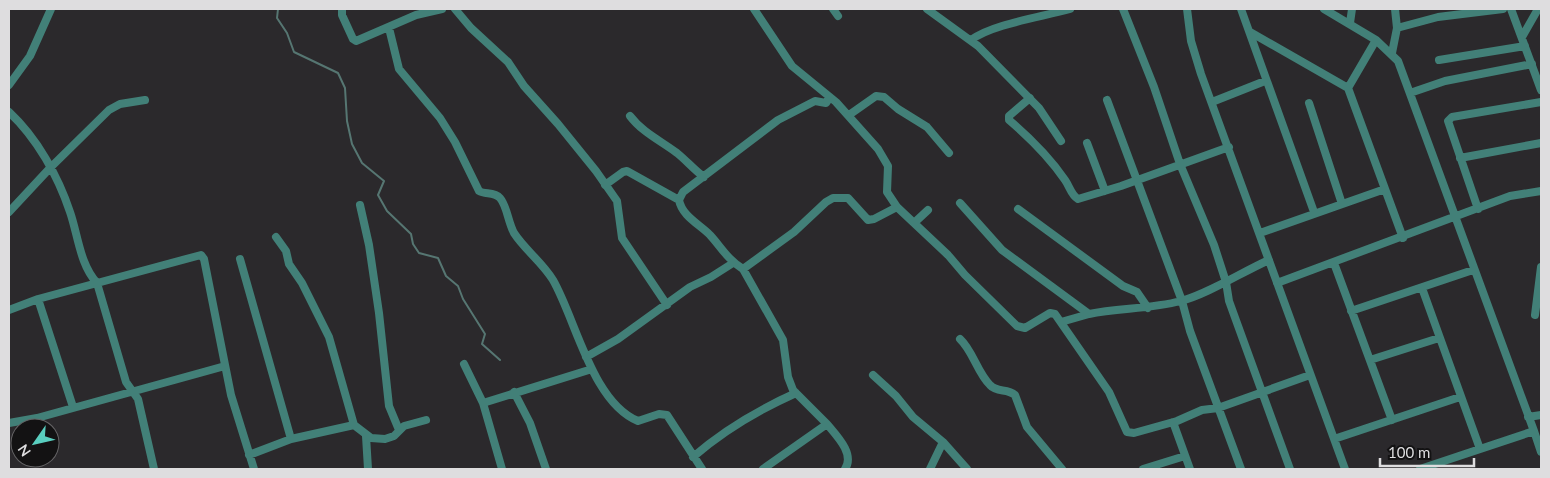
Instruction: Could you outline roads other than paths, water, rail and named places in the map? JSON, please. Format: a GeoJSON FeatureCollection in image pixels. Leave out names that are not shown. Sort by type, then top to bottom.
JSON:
{"type":"FeatureCollection","features":[{"type":"Feature","properties":{"kind":"street"},"geometry":{"type":"LineString","coordinates":[[9,85],[30,56],[51,9]]}},
{"type":"Feature","properties":{"kind":"street"},"geometry":{"type":"LineString","coordinates":[[342,9],[342,15],[354,41],[389,28],[416,15],[442,9]]}},
{"type":"Feature","properties":{"kind":"street"},"geometry":{"type":"LineString","coordinates":[[455,9],[471,28],[508,62],[524,86],[558,124],[617,201],[622,238],[667,305]]}},
{"type":"Feature","properties":{"kind":"street"},"geometry":{"type":"LineString","coordinates":[[754,9],[792,66],[830,97],[870,138],[888,166],[888,192],[897,207],[1017,326],[1025,328],[1050,313],[1055,314],[1109,392],[1127,432],[1134,433],[1173,422],[1202,410],[1218,408],[1310,375]]}},
{"type":"Feature","properties":{"kind":"street"},"geometry":{"type":"LineString","coordinates":[[833,9],[838,16]]}},
{"type":"Feature","properties":{"kind":"street"},"geometry":{"type":"LineString","coordinates":[[927,9],[967,40],[971,40],[1030,98],[1061,141]]}},
{"type":"Feature","properties":{"kind":"street"},"geometry":{"type":"LineString","coordinates":[[971,40],[979,34],[1010,23],[1070,9]]}},
{"type":"Feature","properties":{"kind":"street"},"geometry":{"type":"LineString","coordinates":[[1124,9],[1154,87],[1180,164],[1214,245],[1226,282],[1229,301],[1261,394],[1290,469]]}},
{"type":"Feature","properties":{"kind":"street"},"geometry":{"type":"LineString","coordinates":[[1188,9],[1191,41],[1345,469]]}},
{"type":"Feature","properties":{"kind":"street"},"geometry":{"type":"LineString","coordinates":[[1241,9],[1314,212]]}},
{"type":"Feature","properties":{"kind":"street"},"geometry":{"type":"LineString","coordinates":[[1324,9],[1376,40],[1392,53],[1398,61],[1541,452]]}},
{"type":"Feature","properties":{"kind":"street"},"geometry":{"type":"LineString","coordinates":[[1350,24],[1352,9]]}},
{"type":"Feature","properties":{"kind":"street"},"geometry":{"type":"LineString","coordinates":[[1392,53],[1397,28],[1395,9]]}},
{"type":"Feature","properties":{"kind":"street"},"geometry":{"type":"LineString","coordinates":[[1397,28],[1437,13],[1503,9]]}},
{"type":"Feature","properties":{"kind":"street"},"geometry":{"type":"LineString","coordinates":[[1511,9],[1541,90]]}},
{"type":"Feature","properties":{"kind":"street"},"geometry":{"type":"LineString","coordinates":[[1522,37],[1538,9]]}},
{"type":"Feature","properties":{"kind":"street"},"geometry":{"type":"LineString","coordinates":[[389,28],[399,69],[440,118],[479,191],[483,194],[496,194],[502,199],[514,232],[544,265],[559,292],[592,369],[614,402],[626,416],[638,421],[659,414],[667,415],[702,469]]}},
{"type":"Feature","properties":{"kind":"street"},"geometry":{"type":"LineString","coordinates":[[1250,32],[1348,88],[1403,238]]}},
{"type":"Feature","properties":{"kind":"street"},"geometry":{"type":"LineString","coordinates":[[1348,88],[1376,40]]}},
{"type":"Feature","properties":{"kind":"street"},"geometry":{"type":"LineString","coordinates":[[1438,60],[1525,46]]}},
{"type":"Feature","properties":{"kind":"street"},"geometry":{"type":"LineString","coordinates":[[1410,93],[1445,81],[1532,64]]}},
{"type":"Feature","properties":{"kind":"street"},"geometry":{"type":"LineString","coordinates":[[1212,102],[1266,81]]}},
{"type":"Feature","properties":{"kind":"street"},"geometry":{"type":"LineString","coordinates":[[849,115],[876,96],[884,97],[898,110],[927,127],[949,153]]}},
{"type":"Feature","properties":{"kind":"street"},"geometry":{"type":"LineString","coordinates":[[830,97],[826,103],[815,101],[778,120],[683,192],[679,200],[680,207],[688,216],[710,236],[733,263],[743,269],[783,340],[788,377],[796,393],[827,424],[848,454],[849,462],[845,469]]}},
{"type":"Feature","properties":{"kind":"street"},"geometry":{"type":"LineString","coordinates":[[1030,98],[1009,116],[1009,120],[1027,136],[1064,178],[1074,197],[1083,199],[1229,147]]}},
{"type":"Feature","properties":{"kind":"street"},"geometry":{"type":"LineString","coordinates":[[9,212],[50,168],[109,110],[120,104],[146,100]]}},
{"type":"Feature","properties":{"kind":"street"},"geometry":{"type":"LineString","coordinates":[[1107,100],[1182,301],[1241,469]]}},
{"type":"Feature","properties":{"kind":"street"},"geometry":{"type":"LineString","coordinates":[[1478,209],[1448,123],[1449,119],[1541,102]]}},
{"type":"Feature","properties":{"kind":"street"},"geometry":{"type":"LineString","coordinates":[[1309,103],[1342,204]]}},
{"type":"Feature","properties":{"kind":"street"},"geometry":{"type":"LineString","coordinates":[[9,112],[28,131],[50,168],[68,206],[87,270],[97,283],[126,382],[138,399],[154,469]]}},
{"type":"Feature","properties":{"kind":"street"},"geometry":{"type":"LineString","coordinates":[[630,116],[640,128],[677,153],[690,167],[704,177]]}},
{"type":"Feature","properties":{"kind":"street"},"geometry":{"type":"LineString","coordinates":[[1087,143],[1104,191]]}},
{"type":"Feature","properties":{"kind":"street"},"geometry":{"type":"LineString","coordinates":[[1460,158],[1541,143]]}},
{"type":"Feature","properties":{"kind":"street"},"geometry":{"type":"LineString","coordinates":[[605,185],[627,171],[679,200]]}},
{"type":"Feature","properties":{"kind":"street"},"geometry":{"type":"LineString","coordinates":[[1260,233],[1314,212],[1385,189]]}},
{"type":"Feature","properties":{"kind":"street"},"geometry":{"type":"LineString","coordinates":[[1277,283],[1403,238],[1510,196],[1541,191]]}},
{"type":"Feature","properties":{"kind":"street"},"geometry":{"type":"LineString","coordinates":[[743,269],[794,232],[826,202],[833,198],[848,198],[868,220],[874,219],[897,207]]}},
{"type":"Feature","properties":{"kind":"street"},"geometry":{"type":"LineString","coordinates":[[960,203],[1002,250],[1089,314]]}},
{"type":"Feature","properties":{"kind":"street"},"geometry":{"type":"LineString","coordinates":[[360,205],[369,245],[379,313],[386,394],[399,430]]}},
{"type":"Feature","properties":{"kind":"street"},"geometry":{"type":"LineString","coordinates":[[1018,209],[1123,286],[1136,292],[1148,308]]}},
{"type":"Feature","properties":{"kind":"street"},"geometry":{"type":"LineString","coordinates":[[914,224],[928,210]]}},
{"type":"Feature","properties":{"kind":"street"},"geometry":{"type":"LineString","coordinates":[[276,237],[286,251],[289,264],[302,283],[329,337],[354,425],[366,436],[385,439],[394,436],[399,430],[410,423],[426,420]]}},
{"type":"Feature","properties":{"kind":"street"},"geometry":{"type":"LineString","coordinates":[[9,310],[38,299],[201,255],[204,259],[231,395],[254,469]]}},
{"type":"Feature","properties":{"kind":"street"},"geometry":{"type":"LineString","coordinates":[[240,258],[291,439]]}},
{"type":"Feature","properties":{"kind":"street"},"geometry":{"type":"LineString","coordinates":[[1061,322],[1089,314],[1127,308],[1148,308],[1182,301],[1226,282],[1269,260]]}},
{"type":"Feature","properties":{"kind":"street"},"geometry":{"type":"LineString","coordinates":[[586,357],[667,305],[690,287],[711,277],[733,263]]}},
{"type":"Feature","properties":{"kind":"street"},"geometry":{"type":"LineString","coordinates":[[1334,263],[1392,420]]}},
{"type":"Feature","properties":{"kind":"street"},"geometry":{"type":"LineString","coordinates":[[1535,315],[1541,266]]}},
{"type":"Feature","properties":{"kind":"street"},"geometry":{"type":"LineString","coordinates":[[1352,311],[1473,270]]}},
{"type":"Feature","properties":{"kind":"street"},"geometry":{"type":"LineString","coordinates":[[1422,288],[1480,449]]}},
{"type":"Feature","properties":{"kind":"street"},"geometry":{"type":"LineString","coordinates":[[38,299],[73,407]]}},
{"type":"Feature","properties":{"kind":"street"},"geometry":{"type":"LineString","coordinates":[[1370,360],[1439,338]]}},
{"type":"Feature","properties":{"kind":"street"},"geometry":{"type":"LineString","coordinates":[[960,339],[989,385],[998,391],[1012,392],[1015,395],[1027,427],[1062,469]]}},
{"type":"Feature","properties":{"kind":"street"},"geometry":{"type":"LineString","coordinates":[[464,364],[483,403],[502,469]]}},
{"type":"Feature","properties":{"kind":"street"},"geometry":{"type":"LineString","coordinates":[[9,423],[225,366]]}},
{"type":"Feature","properties":{"kind":"street"},"geometry":{"type":"LineString","coordinates":[[483,403],[592,369]]}},
{"type":"Feature","properties":{"kind":"street"},"geometry":{"type":"LineString","coordinates":[[873,375],[896,396],[913,417],[943,442],[966,469]]}},
{"type":"Feature","properties":{"kind":"street"},"geometry":{"type":"LineString","coordinates":[[514,392],[530,424],[546,469]]}},
{"type":"Feature","properties":{"kind":"street"},"geometry":{"type":"LineString","coordinates":[[693,456],[718,436],[758,411],[796,393]]}},
{"type":"Feature","properties":{"kind":"street"},"geometry":{"type":"LineString","coordinates":[[1334,440],[1460,397]]}},
{"type":"Feature","properties":{"kind":"street"},"geometry":{"type":"LineString","coordinates":[[1528,417],[1541,415]]}},
{"type":"Feature","properties":{"kind":"street"},"geometry":{"type":"LineString","coordinates":[[1173,422],[1190,469]]}},
{"type":"Feature","properties":{"kind":"street"},"geometry":{"type":"LineString","coordinates":[[763,469],[827,424]]}},
{"type":"Feature","properties":{"kind":"street"},"geometry":{"type":"LineString","coordinates":[[249,455],[291,439],[354,425]]}},
{"type":"Feature","properties":{"kind":"street"},"geometry":{"type":"LineString","coordinates":[[1420,469],[1534,431]]}},
{"type":"Feature","properties":{"kind":"street"},"geometry":{"type":"LineString","coordinates":[[366,436],[368,469]]}},
{"type":"Feature","properties":{"kind":"street"},"geometry":{"type":"LineString","coordinates":[[930,469],[943,442]]}},
{"type":"Feature","properties":{"kind":"street"},"geometry":{"type":"LineString","coordinates":[[1143,469],[1185,456]]}},
{"type":"Feature","properties":{"kind":"waterway"},"geometry":{"type":"LineString","coordinates":[[278,9],[277,18],[287,33],[294,52],[338,73],[345,88],[347,121],[352,144],[362,163],[384,181],[378,195],[387,211],[411,234],[413,244],[419,253],[438,258],[446,276],[458,286],[463,299],[485,334],[482,344],[500,360]]}}]}
